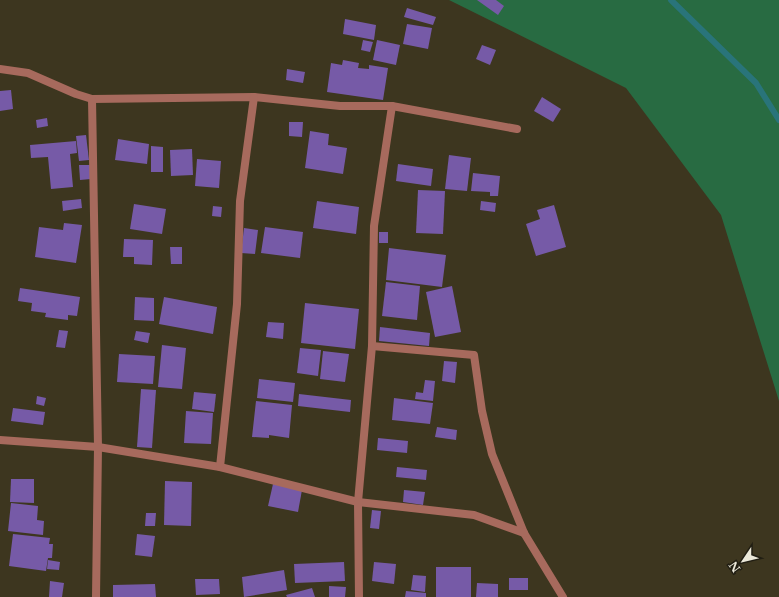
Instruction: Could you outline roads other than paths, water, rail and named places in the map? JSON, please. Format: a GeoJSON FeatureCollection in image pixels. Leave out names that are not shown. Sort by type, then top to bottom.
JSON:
{"type":"FeatureCollection","features":[{"type":"Feature","properties":{"kind":"street"},"geometry":{"type":"LineString","coordinates":[[0,69],[28,73],[76,94],[92,99],[254,97],[340,106],[392,106],[517,129]]}},
{"type":"Feature","properties":{"kind":"street"},"geometry":{"type":"LineString","coordinates":[[220,467],[237,304],[240,201],[254,97]]}},
{"type":"Feature","properties":{"kind":"street"},"geometry":{"type":"LineString","coordinates":[[92,99],[98,447],[96,597]]}},
{"type":"Feature","properties":{"kind":"street"},"geometry":{"type":"LineString","coordinates":[[359,597],[358,502],[372,346],[374,226],[392,106]]}},
{"type":"Feature","properties":{"kind":"street"},"geometry":{"type":"LineString","coordinates":[[372,346],[474,355],[482,411],[492,454],[524,533],[563,597]]}},
{"type":"Feature","properties":{"kind":"street"},"geometry":{"type":"LineString","coordinates":[[0,440],[98,447],[220,467],[358,502],[474,515],[524,533]]}},
{"type":"Feature","properties":{"kind":"waterway"},"geometry":{"type":"LineString","coordinates":[[671,0],[756,83],[779,120]]}}]}
